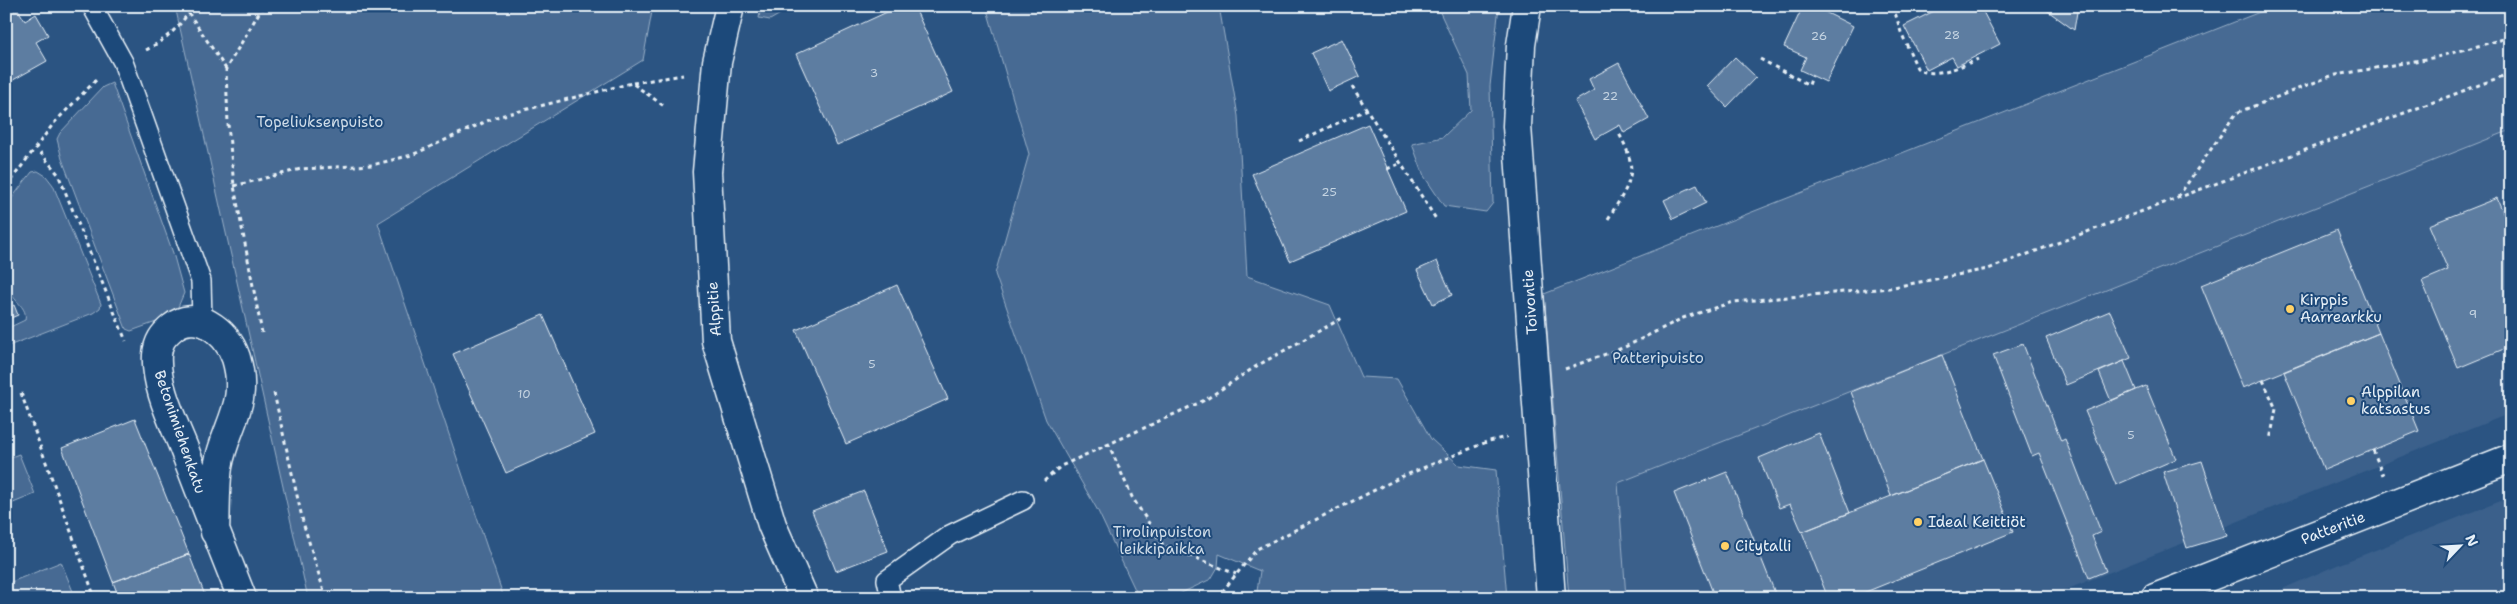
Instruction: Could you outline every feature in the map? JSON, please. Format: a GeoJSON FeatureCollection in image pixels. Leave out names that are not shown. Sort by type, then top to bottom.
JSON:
{"type":"FeatureCollection","features":[{"type":"Feature","properties":{"kind":"street","name":"Alppitie"},"geometry":{"type":"LineString","coordinates":[[730,6],[717,62],[707,172],[716,341],[772,525],[804,598]]}},
{"type":"Feature","properties":{"kind":"street","name":"Toivontie"},"geometry":{"type":"LineString","coordinates":[[1527,6],[1521,45],[1517,126],[1551,598]]}},
{"type":"Feature","properties":{"kind":"street","name":"Betonimiehenkatu"},"geometry":{"type":"LineString","coordinates":[[215,532],[218,468],[241,394],[240,371],[233,348],[218,330],[202,320],[188,320],[174,326],[160,340],[157,355],[158,374],[215,532],[242,598]]}},
{"type":"Feature","properties":{"kind":"street","name":"Patteritie"},"geometry":{"type":"LineString","coordinates":[[2155,598],[2511,458]]}},
{"type":"Feature","properties":{"kind":"lane"},"geometry":{"type":"LineString","coordinates":[[92,6],[123,62],[202,281],[202,320]]}},
{"type":"Feature","properties":{"kind":"lane"},"geometry":{"type":"LineString","coordinates":[[891,598],[887,580],[950,535],[1023,500]]}},
{"type":"Feature","properties":{"kind":"path"},"geometry":{"type":"LineString","coordinates":[[184,6],[226,69],[228,124],[234,186],[263,339]]}},
{"type":"Feature","properties":{"kind":"path"},"geometry":{"type":"LineString","coordinates":[[6,187],[54,123],[105,72],[162,41],[189,14],[192,6]]}},
{"type":"Feature","properties":{"kind":"path"},"geometry":{"type":"LineString","coordinates":[[226,69],[263,6]]}},
{"type":"Feature","properties":{"kind":"path"},"geometry":{"type":"LineString","coordinates":[[1893,6],[1901,32],[1917,68],[1922,72],[1927,74],[1943,70],[1956,70],[1978,59]]}},
{"type":"Feature","properties":{"kind":"path"},"geometry":{"type":"LineString","coordinates":[[2178,198],[2236,113],[2331,76],[2437,57],[2511,37]]}},
{"type":"Feature","properties":{"kind":"path"},"geometry":{"type":"LineString","coordinates":[[1760,59],[1809,85],[1812,76]]}},
{"type":"Feature","properties":{"kind":"path"},"geometry":{"type":"LineString","coordinates":[[1535,378],[1578,366],[1624,347],[1683,318],[1733,302],[1889,288],[1988,269],[2511,73]]}},
{"type":"Feature","properties":{"kind":"path"},"geometry":{"type":"LineString","coordinates":[[234,186],[301,169],[372,165],[412,155],[496,117],[632,83],[686,75]]}},
{"type":"Feature","properties":{"kind":"path"},"geometry":{"type":"LineString","coordinates":[[632,83],[664,106]]}},
{"type":"Feature","properties":{"kind":"path"},"geometry":{"type":"LineString","coordinates":[[1352,86],[1436,219]]}},
{"type":"Feature","properties":{"kind":"path"},"geometry":{"type":"LineString","coordinates":[[1299,141],[1368,109]]}},
{"type":"Feature","properties":{"kind":"path"},"geometry":{"type":"LineString","coordinates":[[1608,218],[1626,189],[1632,172],[1629,154],[1618,132]]}},
{"type":"Feature","properties":{"kind":"path"},"geometry":{"type":"LineString","coordinates":[[1387,169],[1401,163]]}},
{"type":"Feature","properties":{"kind":"path"},"geometry":{"type":"LineString","coordinates":[[1023,500],[1061,466],[1205,400],[1255,367],[1344,318]]}},
{"type":"Feature","properties":{"kind":"path"},"geometry":{"type":"LineString","coordinates":[[2264,380],[2276,409],[2270,440]]}},
{"type":"Feature","properties":{"kind":"path"},"geometry":{"type":"LineString","coordinates":[[273,387],[303,522],[326,598]]}},
{"type":"Feature","properties":{"kind":"path"},"geometry":{"type":"LineString","coordinates":[[21,393],[95,598]]}},
{"type":"Feature","properties":{"kind":"path"},"geometry":{"type":"LineString","coordinates":[[1217,598],[1257,549],[1401,477],[1489,441],[1517,435],[1540,434]]}},
{"type":"Feature","properties":{"kind":"path"},"geometry":{"type":"LineString","coordinates":[[1108,443],[1132,497],[1163,544],[1236,574]]}},
{"type":"Feature","properties":{"kind":"shaded area"},"geometry":{"type":"Polygon","coordinates":[[[2511,130],[2511,413],[2045,598],[1626,598],[1618,483],[2511,130]]]}},
{"type":"Feature","properties":{"kind":"shaded area"},"geometry":{"type":"Polygon","coordinates":[[[2511,497],[2511,598],[2262,598],[2337,565],[2511,497]]]}},
{"type":"Feature","properties":{"kind":"green space","name":"Topeliuksenpuisto"},"geometry":{"type":"Polygon","coordinates":[[[175,6],[653,6],[643,60],[378,223],[504,598],[308,598],[175,6]]]}},
{"type":"Feature","properties":{"kind":"green space"},"geometry":{"type":"Polygon","coordinates":[[[761,6],[794,6],[770,20],[759,18],[761,6]]]}},
{"type":"Feature","properties":{"kind":"green space","name":"Tirolinpuiston leikkipaikka"},"geometry":{"type":"Polygon","coordinates":[[[986,6],[1219,6],[1238,116],[1247,276],[1330,305],[1361,377],[1397,379],[1431,439],[1459,465],[1496,470],[1507,598],[1256,598],[1260,571],[1219,554],[1218,567],[1211,579],[1171,598],[1139,598],[1098,511],[1046,420],[995,274],[1029,154],[986,6]]]}},
{"type":"Feature","properties":{"kind":"green space"},"geometry":{"type":"Polygon","coordinates":[[[1437,6],[1499,6],[1490,86],[1493,203],[1486,212],[1444,206],[1424,176],[1412,144],[1443,137],[1471,110],[1469,75],[1437,6]]]}},
{"type":"Feature","properties":{"kind":"green space","name":"Patteripuisto"},"geometry":{"type":"Polygon","coordinates":[[[2275,6],[2511,6],[2511,130],[1618,483],[1626,598],[1569,598],[1544,294],[2275,6]]]}},
{"type":"Feature","properties":{"kind":"green space"},"geometry":{"type":"Polygon","coordinates":[[[112,83],[173,253],[184,293],[178,307],[159,321],[131,331],[126,329],[62,159],[57,139],[60,133],[103,87],[112,83]]]}},
{"type":"Feature","properties":{"kind":"green space"},"geometry":{"type":"Polygon","coordinates":[[[38,171],[46,176],[53,185],[101,304],[100,308],[93,313],[6,347],[6,329],[25,320],[25,315],[23,308],[12,295],[8,285],[5,251],[6,210],[32,172],[38,171]]]}},
{"type":"Feature","properties":{"kind":"green space"},"geometry":{"type":"Polygon","coordinates":[[[19,454],[35,494],[6,506],[6,459],[19,454]]]}},
{"type":"Feature","properties":{"kind":"green space"},"geometry":{"type":"Polygon","coordinates":[[[61,562],[74,594],[65,598],[6,598],[6,584],[61,562]]]}},
{"type":"Feature","properties":{"kind":"building"},"geometry":{"type":"Polygon","coordinates":[[[6,6],[16,6],[25,21],[36,14],[48,35],[36,42],[47,61],[6,84],[6,6]]]}},
{"type":"Feature","properties":{"kind":"building"},"geometry":{"type":"Polygon","coordinates":[[[900,6],[914,6],[953,92],[837,145],[796,54],[900,6]]]}},
{"type":"Feature","properties":{"kind":"building"},"geometry":{"type":"Polygon","coordinates":[[[1803,6],[1813,6],[1853,26],[1826,82],[1800,70],[1806,57],[1784,47],[1803,6]]]}},
{"type":"Feature","properties":{"kind":"building"},"geometry":{"type":"Polygon","coordinates":[[[1944,6],[1956,6],[1957,9],[1962,6],[1980,6],[2000,44],[1957,66],[1952,57],[1927,70],[1904,26],[1944,6]]]}},
{"type":"Feature","properties":{"kind":"building"},"geometry":{"type":"Polygon","coordinates":[[[2046,6],[2078,6],[2074,30],[2045,9],[2046,6]]]}},
{"type":"Feature","properties":{"kind":"building"},"geometry":{"type":"Polygon","coordinates":[[[1342,39],[1360,76],[1328,91],[1311,53],[1342,39]]]}},
{"type":"Feature","properties":{"kind":"building"},"geometry":{"type":"Polygon","coordinates":[[[1735,57],[1756,77],[1727,107],[1707,86],[1735,57]]]}},
{"type":"Feature","properties":{"kind":"building"},"geometry":{"type":"Polygon","coordinates":[[[1619,63],[1649,119],[1624,133],[1620,125],[1595,139],[1575,101],[1594,90],[1589,79],[1619,63]]]}},
{"type":"Feature","properties":{"kind":"building"},"geometry":{"type":"Polygon","coordinates":[[[1368,124],[1406,211],[1290,261],[1252,174],[1368,124]]]}},
{"type":"Feature","properties":{"kind":"building"},"geometry":{"type":"Polygon","coordinates":[[[1697,185],[1706,203],[1673,219],[1664,200],[1697,185]]]}},
{"type":"Feature","properties":{"kind":"building"},"geometry":{"type":"Polygon","coordinates":[[[2497,198],[2511,231],[2511,346],[2458,368],[2422,281],[2448,270],[2429,225],[2497,198]]]}},
{"type":"Feature","properties":{"kind":"building","name":"Kirppis Aarrearkku"},"geometry":{"type":"Polygon","coordinates":[[[2337,230],[2379,333],[2243,388],[2201,285],[2337,230]]]}},
{"type":"Feature","properties":{"kind":"building"},"geometry":{"type":"Polygon","coordinates":[[[1437,261],[1452,295],[1433,304],[1417,270],[1437,261]]]}},
{"type":"Feature","properties":{"kind":"building"},"geometry":{"type":"Polygon","coordinates":[[[897,285],[948,399],[846,444],[796,330],[897,285]]]}},
{"type":"Feature","properties":{"kind":"building"},"geometry":{"type":"Polygon","coordinates":[[[14,305],[18,315],[6,320],[6,309],[14,305]]]}},
{"type":"Feature","properties":{"kind":"building"},"geometry":{"type":"Polygon","coordinates":[[[2110,311],[2131,358],[2066,385],[2046,338],[2110,311]]]}},
{"type":"Feature","properties":{"kind":"building"},"geometry":{"type":"Polygon","coordinates":[[[543,315],[595,434],[506,473],[453,354],[543,315]]]}},
{"type":"Feature","properties":{"kind":"building","name":"Alppilan katsastus"},"geometry":{"type":"Polygon","coordinates":[[[2379,333],[2419,431],[2324,470],[2284,372],[2379,333]]]}},
{"type":"Feature","properties":{"kind":"building"},"geometry":{"type":"Polygon","coordinates":[[[2023,344],[2061,441],[2065,439],[2101,532],[2092,536],[2106,571],[2089,578],[2039,453],[2032,456],[1993,355],[2023,344]]]}},
{"type":"Feature","properties":{"kind":"building"},"geometry":{"type":"Polygon","coordinates":[[[1942,355],[1983,459],[1891,496],[1851,392],[1942,355]]]}},
{"type":"Feature","properties":{"kind":"building"},"geometry":{"type":"Polygon","coordinates":[[[2124,361],[2136,390],[2111,401],[2099,372],[2124,361]]]}},
{"type":"Feature","properties":{"kind":"building"},"geometry":{"type":"Polygon","coordinates":[[[2146,386],[2176,459],[2116,485],[2085,411],[2146,386]]]}},
{"type":"Feature","properties":{"kind":"building"},"geometry":{"type":"Polygon","coordinates":[[[135,419],[189,554],[113,582],[62,448],[135,419]]]}},
{"type":"Feature","properties":{"kind":"building"},"geometry":{"type":"Polygon","coordinates":[[[1819,433],[1850,513],[1802,532],[1790,504],[1779,508],[1759,458],[1819,433]]]}},
{"type":"Feature","properties":{"kind":"building","name":"Ideal Keittiöt"},"geometry":{"type":"Polygon","coordinates":[[[1983,459],[2013,532],[1851,598],[1828,598],[1802,532],[1983,459]]]}},
{"type":"Feature","properties":{"kind":"building"},"geometry":{"type":"Polygon","coordinates":[[[2202,461],[2227,536],[2187,548],[2163,472],[2202,461]]]}},
{"type":"Feature","properties":{"kind":"building","name":"Citytalli"},"geometry":{"type":"Polygon","coordinates":[[[1727,472],[1777,598],[1715,598],[1674,493],[1727,472]]]}},
{"type":"Feature","properties":{"kind":"building"},"geometry":{"type":"Polygon","coordinates":[[[864,491],[888,551],[836,571],[812,511],[864,491]]]}},
{"type":"Feature","properties":{"kind":"building"},"geometry":{"type":"Polygon","coordinates":[[[189,554],[206,598],[119,598],[113,582],[189,554]]]}},
{"type":"Feature","properties":{"kind":"place","name":"Kirppis Aarrearkku"},"geometry":{"type":"Point","coordinates":[2290,309]}},
{"type":"Feature","properties":{"kind":"place","name":"Alppilan katsastus"},"geometry":{"type":"Point","coordinates":[2351,401]}},
{"type":"Feature","properties":{"kind":"place","name":"Ideal Keittiöt"},"geometry":{"type":"Point","coordinates":[1918,522]}},
{"type":"Feature","properties":{"kind":"place","name":"Citytalli"},"geometry":{"type":"Point","coordinates":[1725,546]}}]}
